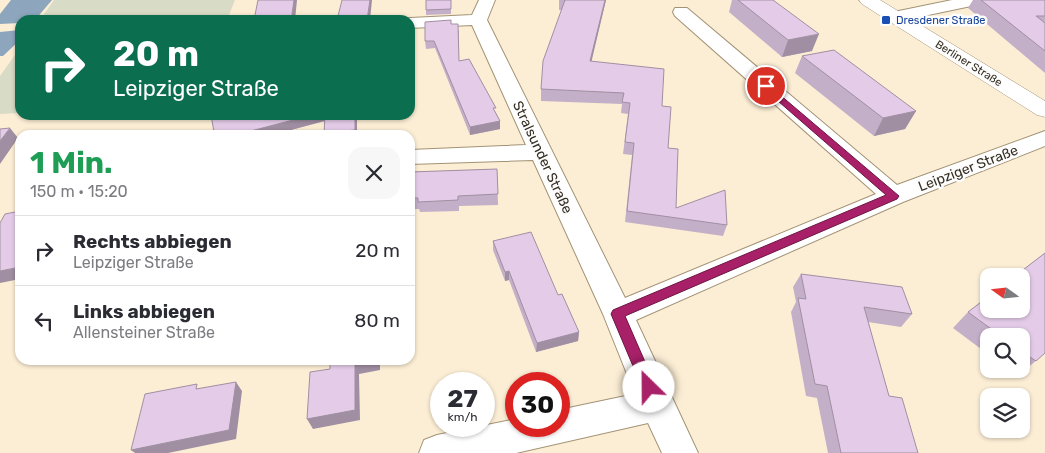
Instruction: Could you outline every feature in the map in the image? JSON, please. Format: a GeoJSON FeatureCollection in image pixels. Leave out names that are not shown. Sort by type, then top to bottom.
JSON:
{"type":"FeatureCollection","features":[{"type":"Feature","properties":{"kind":"main road","name":"Berliner Straße"},"geometry":{"type":"LineString","coordinates":[[868,0],[1045,110]]}},
{"type":"Feature","properties":{"kind":"street"},"geometry":{"type":"LineString","coordinates":[[896,18],[976,0]]}},
{"type":"Feature","properties":{"kind":"street"},"geometry":{"type":"LineString","coordinates":[[415,21],[483,10]]}},
{"type":"Feature","properties":{"kind":"street","name":"Stralsunder Straße"},"geometry":{"type":"LineString","coordinates":[[483,10],[541,152],[618,314]]}},
{"type":"Feature","properties":{"kind":"street"},"geometry":{"type":"LineString","coordinates":[[681,12],[894,196]]}},
{"type":"Feature","properties":{"kind":"street","name":"Leipziger Straße"},"geometry":{"type":"LineString","coordinates":[[618,314],[894,196],[1045,138]]}},
{"type":"Feature","properties":{"kind":"street"},"geometry":{"type":"LineString","coordinates":[[415,158],[541,152]]}},
{"type":"Feature","properties":{"kind":"street"},"geometry":{"type":"LineString","coordinates":[[618,314],[680,453]]}},
{"type":"Feature","properties":{"kind":"street"},"geometry":{"type":"LineString","coordinates":[[437,453],[657,405]]}},
{"type":"Feature","properties":{"kind":"green space"},"geometry":{"type":"Polygon","coordinates":[[[54,0],[235,0],[229,15],[44,15],[54,0]]]}},
{"type":"Feature","properties":{"kind":"green space"},"geometry":{"type":"Polygon","coordinates":[[[15,55],[15,113],[0,114],[0,76],[15,55]]]}},
{"type":"Feature","properties":{"kind":"water"},"geometry":{"type":"Polygon","coordinates":[[[11,0],[52,0],[39,15],[15,15],[15,23],[0,24],[0,14],[11,0]]]}},
{"type":"Feature","properties":{"kind":"water"},"geometry":{"type":"Polygon","coordinates":[[[15,30],[15,45],[3,56],[0,56],[0,32],[15,30]]]}},
{"type":"Feature","properties":{"kind":"building"},"geometry":{"type":"Polygon","coordinates":[[[258,0],[294,0],[292,15],[255,15],[258,0]]]}},
{"type":"Feature","properties":{"kind":"building"},"geometry":{"type":"Polygon","coordinates":[[[342,0],[370,0],[368,15],[338,15],[342,0]]]}},
{"type":"Feature","properties":{"kind":"building"},"geometry":{"type":"Polygon","coordinates":[[[426,0],[451,0],[451,9],[426,10],[426,0]]]}},
{"type":"Feature","properties":{"kind":"building"},"geometry":{"type":"Polygon","coordinates":[[[565,0],[605,0],[590,61],[664,69],[662,106],[671,107],[668,148],[678,149],[676,208],[725,190],[727,225],[627,211],[634,143],[625,142],[630,103],[622,102],[624,93],[541,89],[543,61],[565,0]]]}},
{"type":"Feature","properties":{"kind":"building"},"geometry":{"type":"Polygon","coordinates":[[[738,0],[773,0],[819,34],[788,40],[738,0]]]}},
{"type":"Feature","properties":{"kind":"building"},"geometry":{"type":"Polygon","coordinates":[[[981,0],[1045,0],[1045,16],[1036,16],[1045,23],[1045,51],[981,0]]]}},
{"type":"Feature","properties":{"kind":"building"},"geometry":{"type":"Polygon","coordinates":[[[451,20],[451,24],[458,24],[459,61],[469,59],[496,108],[493,108],[500,121],[470,127],[434,41],[425,41],[425,22],[451,20]]]}},
{"type":"Feature","properties":{"kind":"building"},"geometry":{"type":"Polygon","coordinates":[[[834,50],[916,111],[883,118],[802,56],[834,50]]]}},
{"type":"Feature","properties":{"kind":"building"},"geometry":{"type":"Polygon","coordinates":[[[212,120],[293,120],[255,130],[214,130],[212,120]]]}},
{"type":"Feature","properties":{"kind":"building"},"geometry":{"type":"Polygon","coordinates":[[[325,120],[355,120],[355,130],[324,130],[325,120]]]}},
{"type":"Feature","properties":{"kind":"building"},"geometry":{"type":"Polygon","coordinates":[[[10,128],[0,141],[0,129],[10,128]]]}},
{"type":"Feature","properties":{"kind":"building"},"geometry":{"type":"Polygon","coordinates":[[[497,169],[498,194],[458,196],[458,200],[418,202],[418,198],[415,198],[415,172],[497,169]]]}},
{"type":"Feature","properties":{"kind":"building"},"geometry":{"type":"Polygon","coordinates":[[[15,212],[15,268],[0,271],[0,223],[5,214],[15,212]]]}},
{"type":"Feature","properties":{"kind":"building"},"geometry":{"type":"Polygon","coordinates":[[[531,232],[558,295],[562,294],[579,332],[537,343],[509,271],[505,272],[493,241],[531,232]]]}},
{"type":"Feature","properties":{"kind":"building"},"geometry":{"type":"Polygon","coordinates":[[[1045,253],[1045,353],[1036,361],[1030,357],[1030,328],[990,328],[968,312],[980,303],[980,318],[1030,318],[1030,268],[1025,268],[1045,253]]]}},
{"type":"Feature","properties":{"kind":"building"},"geometry":{"type":"Polygon","coordinates":[[[801,274],[902,287],[912,314],[864,307],[889,396],[902,398],[918,453],[841,453],[827,386],[815,384],[798,298],[806,299],[801,274]]]}},
{"type":"Feature","properties":{"kind":"building"},"geometry":{"type":"Polygon","coordinates":[[[330,365],[355,365],[355,410],[307,419],[310,372],[330,369],[330,365]]]}},
{"type":"Feature","properties":{"kind":"building"},"geometry":{"type":"Polygon","coordinates":[[[236,382],[229,430],[131,450],[145,394],[197,384],[196,389],[236,382]]]}},
{"type":"Feature","properties":{"kind":"place","name":"Dresdener Straße"},"geometry":{"type":"Point","coordinates":[886,20]}},
{"type":"Feature","properties":{"kind":"route"},"geometry":{"type":"LineString","coordinates":[[649,387],[618,314],[894,196],[766,86]]}}]}
